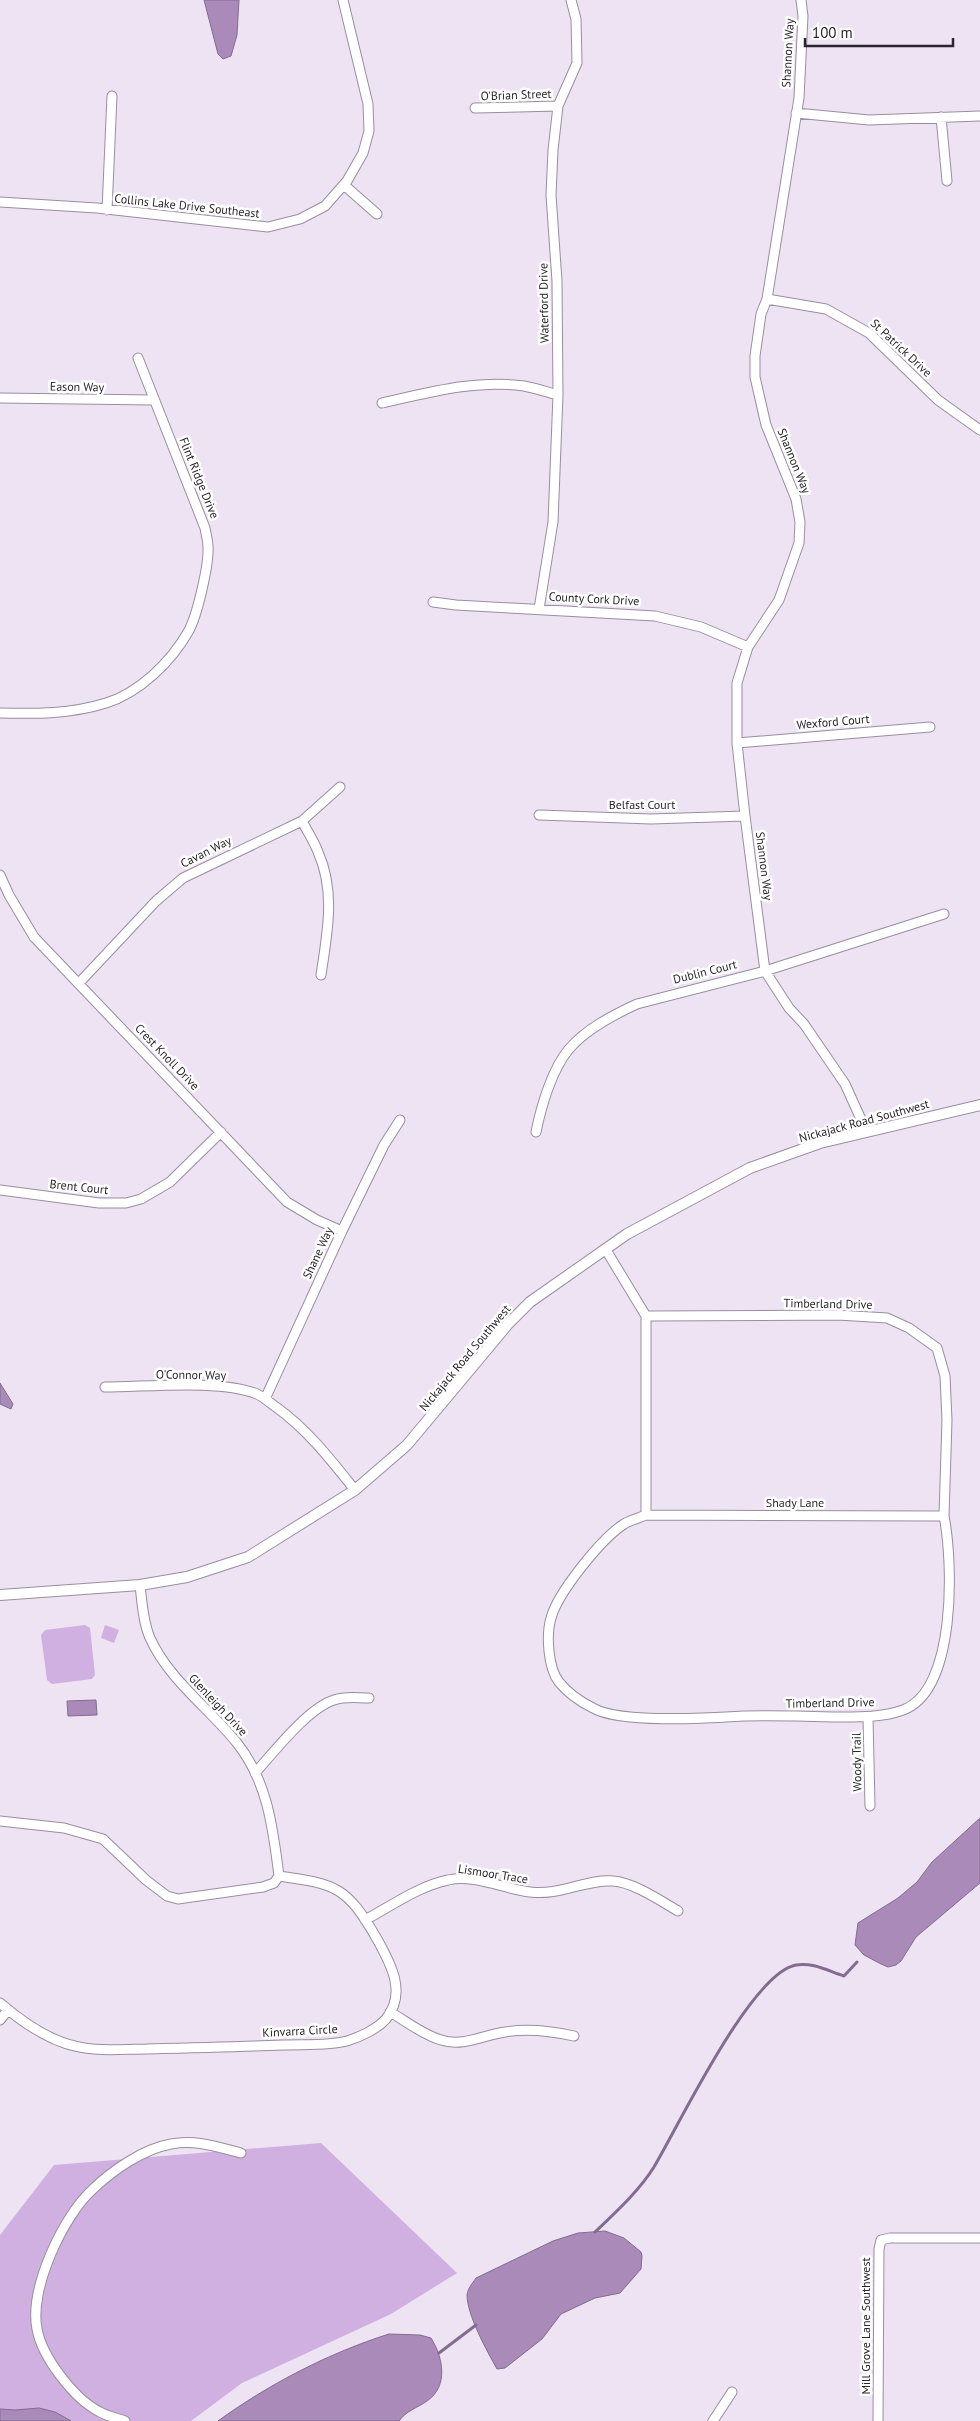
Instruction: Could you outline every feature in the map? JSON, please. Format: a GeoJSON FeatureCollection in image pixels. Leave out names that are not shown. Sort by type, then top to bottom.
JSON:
{"type":"FeatureCollection","features":[{"type":"Feature","properties":{"kind":"street","name":"Collins Lake Drive Southeast"},"geometry":{"type":"LineString","coordinates":[[0,202],[107,210],[268,227],[300,218],[325,206],[344,185],[363,153],[369,131],[368,104],[342,0]]}},
{"type":"Feature","properties":{"kind":"street","name":"Waterford Drive"},"geometry":{"type":"LineString","coordinates":[[539,609],[553,522],[558,395],[557,281],[551,195],[553,150],[558,106],[577,63],[576,19],[571,0]]}},
{"type":"Feature","properties":{"kind":"street","name":"Shannon Way"},"geometry":{"type":"LineString","coordinates":[[801,0],[803,16],[796,113],[767,299],[761,314],[755,356],[755,376],[766,425],[796,499],[800,522],[799,543],[779,600],[748,647],[737,683],[737,742],[765,970],[789,1008],[804,1024],[845,1084],[860,1117],[863,1131]]}},
{"type":"Feature","properties":{"kind":"street"},"geometry":{"type":"LineString","coordinates":[[107,210],[112,96]]}},
{"type":"Feature","properties":{"kind":"street","name":"O'Brian Street"},"geometry":{"type":"LineString","coordinates":[[475,108],[558,106]]}},
{"type":"Feature","properties":{"kind":"street"},"geometry":{"type":"LineString","coordinates":[[796,113],[869,120],[980,116]]}},
{"type":"Feature","properties":{"kind":"street"},"geometry":{"type":"LineString","coordinates":[[941,117],[947,181]]}},
{"type":"Feature","properties":{"kind":"street"},"geometry":{"type":"LineString","coordinates":[[344,185],[377,214]]}},
{"type":"Feature","properties":{"kind":"street","name":"St Patrick Drive"},"geometry":{"type":"LineString","coordinates":[[767,299],[826,309],[869,333],[938,400],[980,430]]}},
{"type":"Feature","properties":{"kind":"street","name":"Flint Ridge Drive"},"geometry":{"type":"LineString","coordinates":[[0,713],[74,711],[107,703],[136,689],[174,653],[189,630],[201,592],[208,548],[206,528],[138,358]]}},
{"type":"Feature","properties":{"kind":"street"},"geometry":{"type":"LineString","coordinates":[[382,403],[436,391],[478,386],[524,386],[558,395]]}},
{"type":"Feature","properties":{"kind":"street","name":"Eason Way"},"geometry":{"type":"LineString","coordinates":[[0,398],[154,400]]}},
{"type":"Feature","properties":{"kind":"street","name":"County Cork Drive"},"geometry":{"type":"LineString","coordinates":[[433,602],[456,605],[655,616],[701,627],[748,647]]}},
{"type":"Feature","properties":{"kind":"street","name":"Wexford Court"},"geometry":{"type":"LineString","coordinates":[[737,742],[930,726]]}},
{"type":"Feature","properties":{"kind":"street","name":"Cavan Way"},"geometry":{"type":"LineString","coordinates":[[79,983],[156,901],[183,878],[302,821],[340,787]]}},
{"type":"Feature","properties":{"kind":"street","name":"Belfast Court"},"geometry":{"type":"LineString","coordinates":[[539,815],[651,819],[745,816]]}},
{"type":"Feature","properties":{"kind":"street"},"geometry":{"type":"LineString","coordinates":[[302,821],[319,853],[327,880],[329,913],[321,975]]}},
{"type":"Feature","properties":{"kind":"street","name":"Crest Knoll Drive"},"geometry":{"type":"LineString","coordinates":[[0,875],[9,895],[34,937],[286,1202],[342,1231]]}},
{"type":"Feature","properties":{"kind":"street","name":"Dublin Court"},"geometry":{"type":"LineString","coordinates":[[536,1132],[540,1113],[552,1080],[568,1049],[595,1027],[637,1004],[765,970],[944,914]]}},
{"type":"Feature","properties":{"kind":"street","name":"Nickajack Road Southwest"},"geometry":{"type":"LineString","coordinates":[[0,1595],[140,1585],[187,1577],[248,1557],[356,1490],[407,1444],[508,1324],[530,1302],[627,1234],[750,1168],[820,1143],[863,1131],[980,1105]]}},
{"type":"Feature","properties":{"kind":"street","name":"Shane Way"},"geometry":{"type":"LineString","coordinates":[[265,1399],[342,1231],[384,1145],[400,1120]]}},
{"type":"Feature","properties":{"kind":"street","name":"Brent Court"},"geometry":{"type":"LineString","coordinates":[[0,1190],[99,1203],[126,1203],[141,1199],[170,1182],[221,1132]]}},
{"type":"Feature","properties":{"kind":"street"},"geometry":{"type":"LineString","coordinates":[[606,1250],[646,1316],[646,1515]]}},
{"type":"Feature","properties":{"kind":"street","name":"Timberland Drive"},"geometry":{"type":"LineString","coordinates":[[646,1316],[838,1315],[887,1318],[909,1328],[937,1348],[945,1376],[947,1420],[944,1516],[949,1593],[944,1642],[938,1665],[925,1693],[911,1707],[901,1711],[868,1717],[757,1716],[698,1718],[619,1716],[594,1709],[572,1694],[558,1681],[548,1652],[550,1618],[566,1587],[591,1555],[624,1524],[646,1515]]}},
{"type":"Feature","properties":{"kind":"street","name":"O'Connor Way"},"geometry":{"type":"LineString","coordinates":[[105,1387],[216,1386],[239,1388],[265,1399],[310,1435],[356,1490]]}},
{"type":"Feature","properties":{"kind":"street","name":"Shady Lane"},"geometry":{"type":"LineString","coordinates":[[646,1515],[944,1516]]}},
{"type":"Feature","properties":{"kind":"street","name":"Glenleigh Drive"},"geometry":{"type":"LineString","coordinates":[[140,1585],[150,1637],[172,1673],[238,1744],[255,1773],[271,1814],[279,1876]]}},
{"type":"Feature","properties":{"kind":"street"},"geometry":{"type":"LineString","coordinates":[[255,1773],[301,1723],[324,1705],[345,1698],[369,1698]]}},
{"type":"Feature","properties":{"kind":"street","name":"Woody Trail"},"geometry":{"type":"LineString","coordinates":[[868,1717],[870,1806]]}},
{"type":"Feature","properties":{"kind":"street"},"geometry":{"type":"LineString","coordinates":[[0,1821],[64,1828],[103,1839],[146,1880],[167,1896],[178,1899],[263,1888],[274,1883],[279,1876],[320,1881],[336,1888],[348,1898],[366,1920],[392,1966],[396,1986],[396,2001],[390,2012],[440,2040],[455,2043],[473,2041],[503,2032],[524,2029],[548,2030],[574,2036]]}},
{"type":"Feature","properties":{"kind":"street","name":"Lismoor Trace"},"geometry":{"type":"LineString","coordinates":[[366,1920],[434,1883],[457,1879],[531,1893],[564,1892],[589,1883],[614,1881],[646,1893],[678,1912]]}},
{"type":"Feature","properties":{"kind":"street","name":"Kinvarra Circle"},"geometry":{"type":"LineString","coordinates":[[0,2003],[55,2040],[76,2046],[103,2050],[211,2048],[346,2042],[367,2033],[385,2020],[390,2012]]}},
{"type":"Feature","properties":{"kind":"street"},"geometry":{"type":"LineString","coordinates":[[0,2020],[8,2010]]}},
{"type":"Feature","properties":{"kind":"street"},"geometry":{"type":"LineString","coordinates":[[124,2421],[99,2412],[75,2393],[51,2363],[37,2329],[37,2292],[54,2245],[92,2190],[141,2155],[170,2144],[198,2142],[242,2153]]}},
{"type":"Feature","properties":{"kind":"street","name":"Mill Grove Lane Southwest"},"geometry":{"type":"LineString","coordinates":[[878,2421],[879,2249],[881,2240],[900,2238],[980,2238]]}},
{"type":"Feature","properties":{"kind":"street"},"geometry":{"type":"LineString","coordinates":[[713,2421],[732,2392]]}},
{"type":"Feature","properties":{"kind":"shaded area"},"geometry":{"type":"Polygon","coordinates":[[[204,0],[239,0],[237,35],[231,56],[223,59],[218,54],[204,0]]]}},
{"type":"Feature","properties":{"kind":"shaded area"},"geometry":{"type":"Polygon","coordinates":[[[0,1383],[13,1404],[11,1409],[0,1404],[0,1383]]]}},
{"type":"Feature","properties":{"kind":"shaded area"},"geometry":{"type":"Polygon","coordinates":[[[85,1625],[90,1628],[95,1675],[92,1679],[52,1684],[47,1680],[41,1635],[45,1630],[85,1625]]]}},
{"type":"Feature","properties":{"kind":"shaded area"},"geometry":{"type":"Polygon","coordinates":[[[105,1625],[119,1630],[114,1643],[101,1638],[105,1625]]]}},
{"type":"Feature","properties":{"kind":"shaded area"},"geometry":{"type":"Polygon","coordinates":[[[96,1700],[97,1715],[68,1716],[67,1701],[96,1700]]]}},
{"type":"Feature","properties":{"kind":"shaded area"},"geometry":{"type":"Polygon","coordinates":[[[980,1818],[980,1883],[916,1937],[901,1961],[896,1965],[888,1967],[864,1955],[855,1945],[858,1923],[898,1898],[917,1882],[932,1862],[980,1818]]]}},
{"type":"Feature","properties":{"kind":"shaded area"},"geometry":{"type":"Polygon","coordinates":[[[321,2143],[457,2273],[391,2314],[242,2383],[191,2421],[0,2421],[0,2235],[54,2165],[321,2143]]]}},
{"type":"Feature","properties":{"kind":"shaded area"},"geometry":{"type":"Polygon","coordinates":[[[605,2231],[624,2238],[641,2252],[641,2269],[620,2293],[595,2298],[561,2314],[542,2339],[505,2368],[497,2369],[478,2333],[470,2312],[467,2295],[470,2286],[476,2278],[553,2241],[578,2233],[605,2231]]]}},
{"type":"Feature","properties":{"kind":"shaded area"},"geometry":{"type":"Polygon","coordinates":[[[389,2334],[420,2335],[431,2338],[441,2362],[442,2371],[439,2388],[427,2401],[399,2421],[218,2421],[258,2394],[300,2371],[344,2350],[389,2334]]]}},
{"type":"Feature","properties":{"kind":"shaded area"},"geometry":{"type":"Polygon","coordinates":[[[39,2408],[55,2412],[71,2421],[0,2421],[0,2409],[39,2408]]]}},
{"type":"Feature","properties":{"kind":"waterway"},"geometry":{"type":"LineString","coordinates":[[595,2232],[627,2201],[648,2176],[718,2053],[758,1994],[778,1974],[796,1965],[814,1966],[844,1976],[857,1962]]}},
{"type":"Feature","properties":{"kind":"waterway"},"geometry":{"type":"LineString","coordinates":[[439,2353],[476,2325]]}}]}
